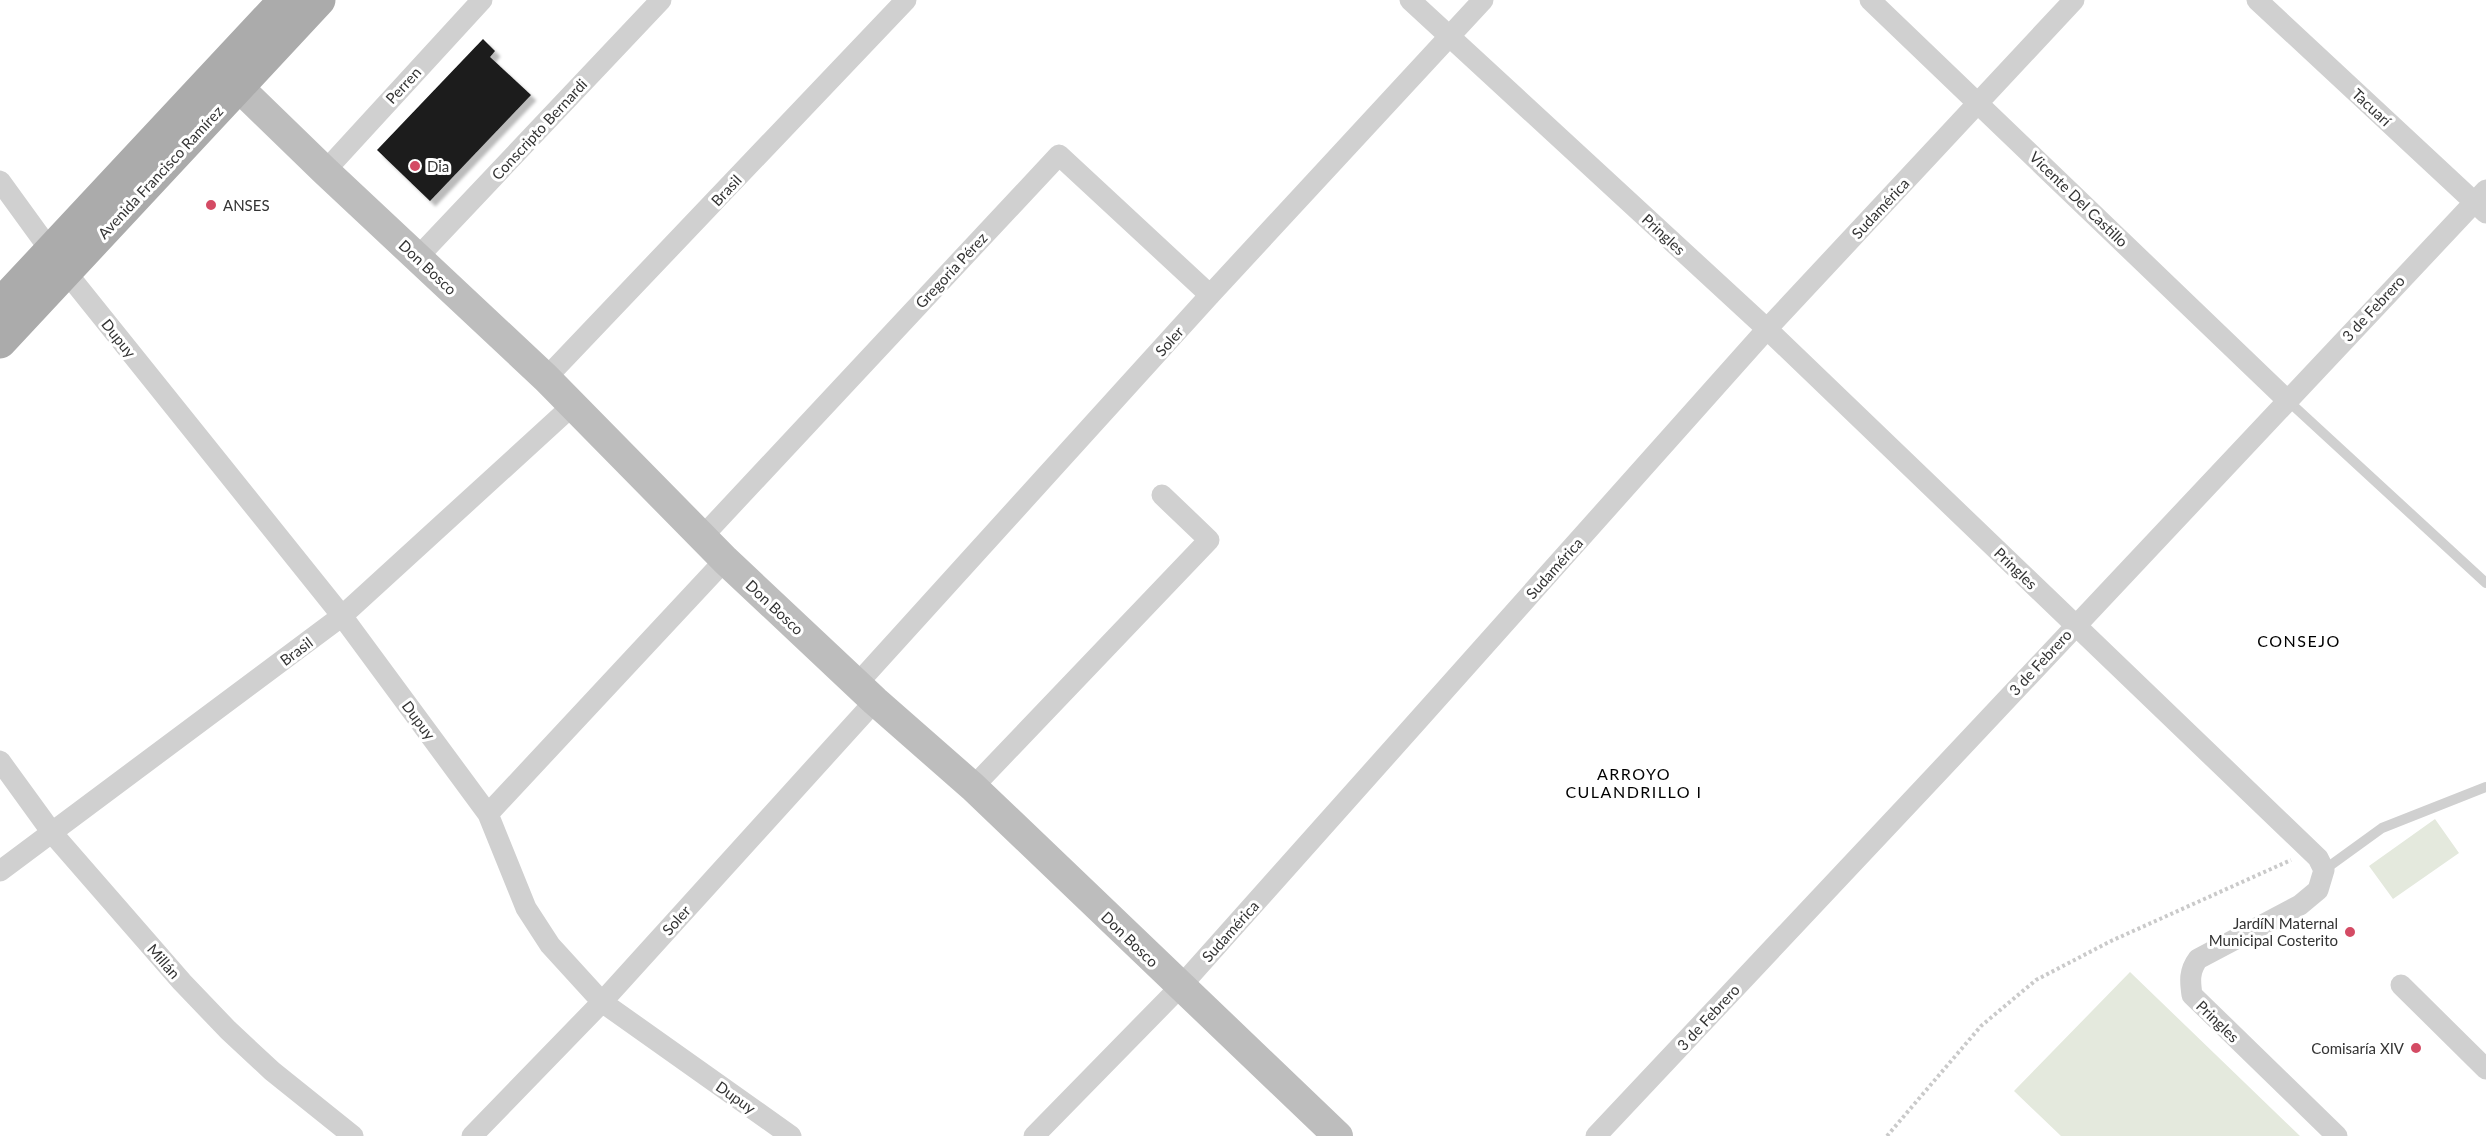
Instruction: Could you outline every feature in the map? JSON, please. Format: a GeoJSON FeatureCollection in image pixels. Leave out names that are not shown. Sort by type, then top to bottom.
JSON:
{"type":"FeatureCollection","features":[{"type":"Feature","properties":{"kind":"main road","name":"Avenida Francisco Ramírez"},"geometry":{"type":"LineString","coordinates":[[230,79],[285,0]]}},
{"type":"Feature","properties":{"kind":"main road","name":"Avenida Francisco Ramírez"},"geometry":{"type":"LineString","coordinates":[[0,342],[58,262],[230,79],[320,0]]}},
{"type":"Feature","properties":{"kind":"main road","name":"Don Bosco"},"geometry":{"type":"LineString","coordinates":[[230,79],[324,171],[546,378],[725,560],[972,787],[1338,1136]]}},
{"type":"Feature","properties":{"kind":"main road","name":"Avenida Francisco Ramírez"},"geometry":{"type":"LineString","coordinates":[[0,305],[58,262]]}},
{"type":"Feature","properties":{"kind":"street","name":"Perren"},"geometry":{"type":"LineString","coordinates":[[324,171],[482,0]]}},
{"type":"Feature","properties":{"kind":"street","name":"Conscripto Bernardi"},"geometry":{"type":"LineString","coordinates":[[418,258],[661,0]]}},
{"type":"Feature","properties":{"kind":"street","name":"Brasil"},"geometry":{"type":"LineString","coordinates":[[546,378],[906,0]]}},
{"type":"Feature","properties":{"kind":"street","name":"Pringles"},"geometry":{"type":"LineString","coordinates":[[1410,0],[1767,329],[2318,858],[2324,870],[2318,890],[2300,905],[2198,959],[2191,969],[2190,982],[2192,995],[2337,1136]]}},
{"type":"Feature","properties":{"kind":"street","name":"Soler"},"geometry":{"type":"LineString","coordinates":[[472,1136],[602,1002],[1210,295],[1483,0]]}},
{"type":"Feature","properties":{"kind":"street","name":"Vicente Del Castillo"},"geometry":{"type":"LineString","coordinates":[[1870,0],[1979,102],[2287,400]]}},
{"type":"Feature","properties":{"kind":"street","name":"Sudamérica"},"geometry":{"type":"LineString","coordinates":[[1034,1136],[1180,987],[1767,329],[2074,0]]}},
{"type":"Feature","properties":{"kind":"street","name":"Tacuarí"},"geometry":{"type":"LineString","coordinates":[[2258,0],[2482,202]]}},
{"type":"Feature","properties":{"kind":"street","name":"Gregoria Pérez"},"geometry":{"type":"LineString","coordinates":[[702,537],[1059,155],[1210,295]]}},
{"type":"Feature","properties":{"kind":"street","name":"Dupuy"},"geometry":{"type":"LineString","coordinates":[[0,181],[58,262],[342,616],[488,813],[526,908],[550,945],[602,1002],[791,1136]]}},
{"type":"Feature","properties":{"kind":"street","name":"3 de Febrero"},"geometry":{"type":"LineString","coordinates":[[1596,1136],[2287,400],[2482,202]]}},
{"type":"Feature","properties":{"kind":"street","name":"Brasil"},"geometry":{"type":"LineString","coordinates":[[0,871],[53,834],[342,616],[572,406]]}},
{"type":"Feature","properties":{"kind":"street"},"geometry":{"type":"LineString","coordinates":[[972,787],[1209,540],[1162,495]]}},
{"type":"Feature","properties":{"kind":"street"},"geometry":{"type":"LineString","coordinates":[[488,813],[725,560]]}},
{"type":"Feature","properties":{"kind":"street","name":"Millán"},"geometry":{"type":"LineString","coordinates":[[0,761],[53,834],[182,982],[272,1071],[353,1136]]}},
{"type":"Feature","properties":{"kind":"street"},"geometry":{"type":"LineString","coordinates":[[2401,985],[2486,1069]]}},
{"type":"Feature","properties":{"kind":"lane"},"geometry":{"type":"LineString","coordinates":[[2287,400],[2486,583]]}},
{"type":"Feature","properties":{"kind":"lane"},"geometry":{"type":"LineString","coordinates":[[2324,870],[2382,828],[2486,787]]}},
{"type":"Feature","properties":{"kind":"path"},"geometry":{"type":"LineString","coordinates":[[1887,1136],[1981,1026],[2036,980],[2111,941],[2311,850]]}},
{"type":"Feature","properties":{"kind":"shaded area"},"geometry":{"type":"Polygon","coordinates":[[[2435,819],[2459,853],[2393,899],[2369,866],[2435,819]]]}},
{"type":"Feature","properties":{"kind":"shaded area"},"geometry":{"type":"Polygon","coordinates":[[[2130,972],[2300,1136],[2061,1136],[2014,1091],[2130,972]]]}},
{"type":"Feature","properties":{"kind":"building"},"geometry":{"type":"Polygon","coordinates":[[[483,39],[495,51],[490,57],[531,95],[430,201],[377,150],[483,39]]]}},
{"type":"Feature","properties":{"kind":"place","name":"Dia"},"geometry":{"type":"Point","coordinates":[415,166]}},
{"type":"Feature","properties":{"kind":"place","name":"ANSES"},"geometry":{"type":"Point","coordinates":[211,205]}},
{"type":"Feature","properties":{"kind":"place","name":"JardíN Maternal Municipal Costerito"},"geometry":{"type":"Point","coordinates":[2350,932]}},
{"type":"Feature","properties":{"kind":"place","name":"Comisaría XIV"},"geometry":{"type":"Point","coordinates":[2416,1048]}},
{"type":"Feature","properties":{"kind":"district","name":"CONSEJO"},"geometry":{"type":"Point","coordinates":[2299,640]}},
{"type":"Feature","properties":{"kind":"district","name":"ARROYO CULANDRILLO I"},"geometry":{"type":"Point","coordinates":[1634,782]}}]}
